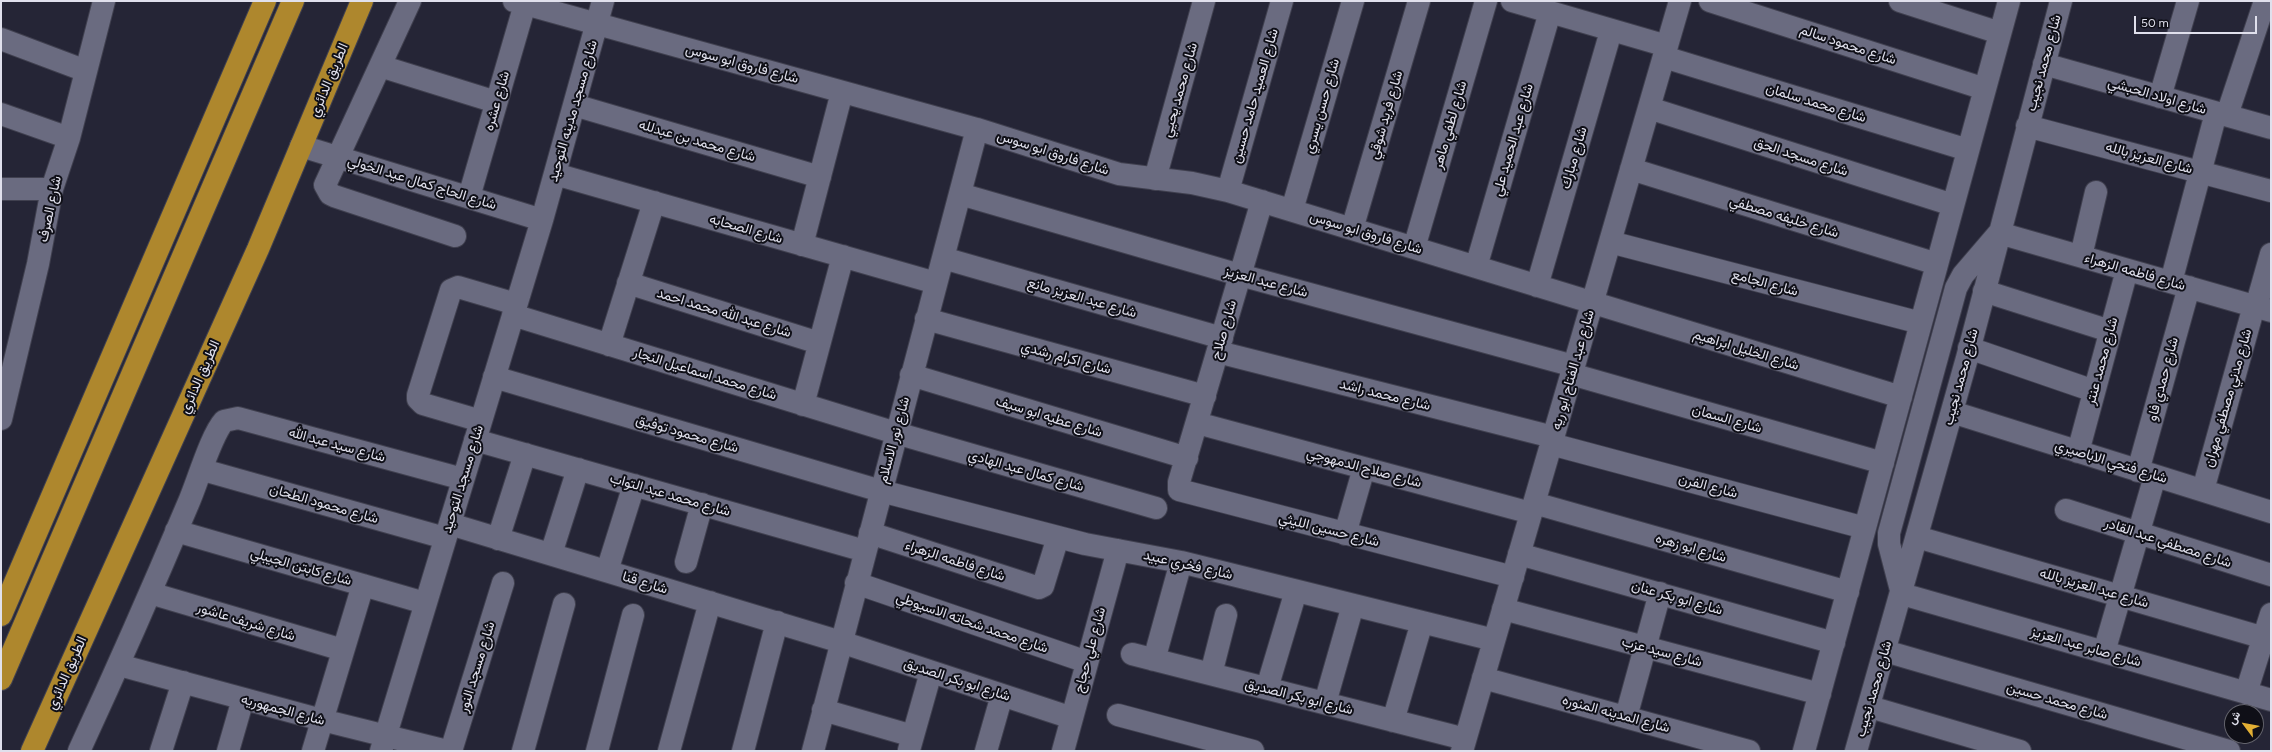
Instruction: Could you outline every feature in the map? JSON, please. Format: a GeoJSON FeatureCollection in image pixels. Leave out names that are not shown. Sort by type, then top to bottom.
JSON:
{"type":"FeatureCollection","features":[{"type":"Feature","properties":{"kind":"highway"},"geometry":{"type":"LineString","coordinates":[[1,614],[265,1]]}},
{"type":"Feature","properties":{"kind":"highway"},"geometry":{"type":"LineString","coordinates":[[1,679],[293,1]]}},
{"type":"Feature","properties":{"kind":"highway","name":"الطريق الدائري"},"geometry":{"type":"LineString","coordinates":[[32,751],[258,249],[362,1]]}},
{"type":"Feature","properties":{"kind":"street","name":"شارع الصرف"},"geometry":{"type":"LineString","coordinates":[[1,419],[6,372],[38,264],[52,189],[69,138],[103,1]]}},
{"type":"Feature","properties":{"kind":"street"},"geometry":{"type":"LineString","coordinates":[[410,1],[337,156],[325,185],[330,194],[455,236]]}},
{"type":"Feature","properties":{"kind":"street","name":"شارع مسجد مدينه التوحيد"},"geometry":{"type":"LineString","coordinates":[[542,220],[603,1]]}},
{"type":"Feature","properties":{"kind":"street","name":"شارع محمد يحيي"},"geometry":{"type":"LineString","coordinates":[[1155,179],[1204,1]]}},
{"type":"Feature","properties":{"kind":"street","name":"شارع العميد حامد حسين"},"geometry":{"type":"LineString","coordinates":[[1228,191],[1282,1]]}},
{"type":"Feature","properties":{"kind":"street","name":"شارع حسن يسري"},"geometry":{"type":"LineString","coordinates":[[1292,210],[1353,1]]}},
{"type":"Feature","properties":{"kind":"street","name":"شارع فريد شوقي"},"geometry":{"type":"LineString","coordinates":[[1352,229],[1419,1]]}},
{"type":"Feature","properties":{"kind":"street","name":"شارع لطفي ماهر"},"geometry":{"type":"LineString","coordinates":[[1414,248],[1486,1]]}},
{"type":"Feature","properties":{"kind":"street","name":"شارع محمد سلمان"},"geometry":{"type":"LineString","coordinates":[[1512,1],[1611,30],[1666,51],[1968,150]]}},
{"type":"Feature","properties":{"kind":"street","name":"شارع عبد الفتاح ابو ريه"},"geometry":{"type":"LineString","coordinates":[[1464,745],[1680,1]]}},
{"type":"Feature","properties":{"kind":"street","name":"شارع محمود سالم"},"geometry":{"type":"LineString","coordinates":[[1710,1],[1985,89]]}},
{"type":"Feature","properties":{"kind":"street"},"geometry":{"type":"LineString","coordinates":[[1900,1],[2000,33]]}},
{"type":"Feature","properties":{"kind":"street"},"geometry":{"type":"LineString","coordinates":[[1804,751],[2009,1]]}},
{"type":"Feature","properties":{"kind":"street","name":"شارع محمد نجيب"},"geometry":{"type":"LineString","coordinates":[[1856,751],[1902,594],[1952,412],[2061,1]]}},
{"type":"Feature","properties":{"kind":"street"},"geometry":{"type":"LineString","coordinates":[[2160,96],[2188,1]]}},
{"type":"Feature","properties":{"kind":"street","name":"شارع حمدي فاو"},"geometry":{"type":"LineString","coordinates":[[2104,652],[2138,534],[2147,473],[2200,172],[2265,1]]}},
{"type":"Feature","properties":{"kind":"street","name":"شارع فاروق ابو سوس"},"geometry":{"type":"LineString","coordinates":[[519,2],[977,129],[1118,174],[1192,183],[1228,191],[1592,303]]}},
{"type":"Feature","properties":{"kind":"street","name":"شارع عشره"},"geometry":{"type":"LineString","coordinates":[[469,197],[496,102],[519,2]]}},
{"type":"Feature","properties":{"kind":"street","name":"شارع عبد الحميد علي"},"geometry":{"type":"LineString","coordinates":[[1476,267],[1550,12]]}},
{"type":"Feature","properties":{"kind":"street","name":"شارع مبارك"},"geometry":{"type":"LineString","coordinates":[[1537,286],[1611,30]]}},
{"type":"Feature","properties":{"kind":"street"},"geometry":{"type":"LineString","coordinates":[[1,39],[86,71]]}},
{"type":"Feature","properties":{"kind":"street","name":"شارع اولاد الحبشي"},"geometry":{"type":"LineString","coordinates":[[2044,64],[2271,128]]}},
{"type":"Feature","properties":{"kind":"street"},"geometry":{"type":"LineString","coordinates":[[380,66],[496,102]]}},
{"type":"Feature","properties":{"kind":"street"},"geometry":{"type":"LineString","coordinates":[[802,245],[842,92]]}},
{"type":"Feature","properties":{"kind":"street","name":"شارع محمد بن عبدلله"},"geometry":{"type":"LineString","coordinates":[[574,105],[820,177]]}},
{"type":"Feature","properties":{"kind":"street","name":"شارع مسجد الحق"},"geometry":{"type":"LineString","coordinates":[[1649,108],[1953,205]]}},
{"type":"Feature","properties":{"kind":"street"},"geometry":{"type":"LineString","coordinates":[[1,114],[69,138]]}},
{"type":"Feature","properties":{"kind":"street","name":"شارع العزيز بالله"},"geometry":{"type":"LineString","coordinates":[[2027,126],[2271,192]]}},
{"type":"Feature","properties":{"kind":"street","name":"شارع نور الاسلام"},"geometry":{"type":"LineString","coordinates":[[813,751],[856,583],[977,129]]}},
{"type":"Feature","properties":{"kind":"street","name":"شارع الحاج كمال عيد الخولي"},"geometry":{"type":"LineString","coordinates":[[301,146],[542,220]]}},
{"type":"Feature","properties":{"kind":"street","name":"شارع خليفه مصطفي"},"geometry":{"type":"LineString","coordinates":[[1631,169],[1937,264]]}},
{"type":"Feature","properties":{"kind":"street","name":"شارع الصحابه"},"geometry":{"type":"LineString","coordinates":[[555,174],[936,283]]}},
{"type":"Feature","properties":{"kind":"street"},"geometry":{"type":"LineString","coordinates":[[1,189],[52,189]]}},
{"type":"Feature","properties":{"kind":"street"},"geometry":{"type":"LineString","coordinates":[[2081,256],[2096,192]]}},
{"type":"Feature","properties":{"kind":"street","name":"شارع عبد العزيز"},"geometry":{"type":"LineString","coordinates":[[960,194],[1573,370]]}},
{"type":"Feature","properties":{"kind":"street","name":"شارع صلاح"},"geometry":{"type":"LineString","coordinates":[[1187,458],[1262,201]]}},
{"type":"Feature","properties":{"kind":"street"},"geometry":{"type":"LineString","coordinates":[[609,345],[654,202]]}},
{"type":"Feature","properties":{"kind":"street","name":"شارع مسجد التوحيد"},"geometry":{"type":"LineString","coordinates":[[383,744],[542,220]]}},
{"type":"Feature","properties":{"kind":"street"},"geometry":{"type":"LineString","coordinates":[[1902,594],[1889,544],[1889,533],[1956,288],[1963,275],[1999,233]]}},
{"type":"Feature","properties":{"kind":"street","name":"شارع فاطمه الزهراء"},"geometry":{"type":"LineString","coordinates":[[1999,233],[2260,308]]}},
{"type":"Feature","properties":{"kind":"street","name":"شارع الجامع"},"geometry":{"type":"LineString","coordinates":[[1610,242],[1921,323]]}},
{"type":"Feature","properties":{"kind":"street","name":"شارع مدني مصطفي مهران"},"geometry":{"type":"LineString","coordinates":[[2203,490],[2260,308],[2271,254]]}},
{"type":"Feature","properties":{"kind":"street"},"geometry":{"type":"LineString","coordinates":[[803,405],[843,256]]}},
{"type":"Feature","properties":{"kind":"street","name":"شارع عبد العزيز مانع"},"geometry":{"type":"LineString","coordinates":[[942,258],[1220,345]]}},
{"type":"Feature","properties":{"kind":"street","name":"شارع محمد عنتر"},"geometry":{"type":"LineString","coordinates":[[2078,452],[2126,270]]}},
{"type":"Feature","properties":{"kind":"street","name":"شارع عبد الله محمد احمد"},"geometry":{"type":"LineString","coordinates":[[628,283],[819,343]]}},
{"type":"Feature","properties":{"kind":"street","name":"شارع محمد اسماعيل النجار"},"geometry":{"type":"LineString","coordinates":[[478,430],[420,402],[418,395],[449,294],[454,288],[609,345],[896,433]]}},
{"type":"Feature","properties":{"kind":"street"},"geometry":{"type":"LineString","coordinates":[[1984,291],[2110,331]]}},
{"type":"Feature","properties":{"kind":"street","name":"شارع الخليل ابراهيم"},"geometry":{"type":"LineString","coordinates":[[1592,303],[1901,397]]}},
{"type":"Feature","properties":{"kind":"street","name":"شارع اكرام رشدي"},"geometry":{"type":"LineString","coordinates":[[926,319],[1205,396]]}},
{"type":"Feature","properties":{"kind":"street","name":"شارع محمد راشد"},"geometry":{"type":"LineString","coordinates":[[1220,345],[1552,441]]}},
{"type":"Feature","properties":{"kind":"street"},"geometry":{"type":"LineString","coordinates":[[1969,348],[2094,390]]}},
{"type":"Feature","properties":{"kind":"street","name":"شارع السمان"},"geometry":{"type":"LineString","coordinates":[[1573,370],[1883,463]]}},
{"type":"Feature","properties":{"kind":"street","name":"شارع عطيه ابو سيف"},"geometry":{"type":"LineString","coordinates":[[912,376],[1187,458]]}},
{"type":"Feature","properties":{"kind":"street","name":"شارع محمود توفيق"},"geometry":{"type":"LineString","coordinates":[[494,377],[881,491]]}},
{"type":"Feature","properties":{"kind":"street","name":"شارع فتحي الاباصيري"},"geometry":{"type":"LineString","coordinates":[[1952,412],[2271,512]]}},
{"type":"Feature","properties":{"kind":"street","name":"شارع سيد عبد الله"},"geometry":{"type":"LineString","coordinates":[[203,470],[216,433],[224,421],[238,418],[463,479]]}},
{"type":"Feature","properties":{"kind":"street","name":"شارع صلاح الدمهوجي"},"geometry":{"type":"LineString","coordinates":[[1197,423],[1364,468],[1532,508]]}},
{"type":"Feature","properties":{"kind":"street","name":"شارع محمد عبد التواب"},"geometry":{"type":"LineString","coordinates":[[478,430],[525,454],[702,504],[867,542]]}},
{"type":"Feature","properties":{"kind":"street","name":"شارع كمال عبد الهادي"},"geometry":{"type":"LineString","coordinates":[[896,433],[1156,508]]}},
{"type":"Feature","properties":{"kind":"street","name":"شارع الفرن"},"geometry":{"type":"LineString","coordinates":[[1552,441],[1865,528]]}},
{"type":"Feature","properties":{"kind":"street"},"geometry":{"type":"LineString","coordinates":[[498,539],[525,454]]}},
{"type":"Feature","properties":{"kind":"street","name":"شارع حسين الليثي"},"geometry":{"type":"LineString","coordinates":[[1187,458],[1178,485],[1181,492],[1513,577]]}},
{"type":"Feature","properties":{"kind":"street"},"geometry":{"type":"LineString","coordinates":[[1345,534],[1364,468]]}},
{"type":"Feature","properties":{"kind":"street"},"geometry":{"type":"LineString","coordinates":[[551,554],[578,469]]}},
{"type":"Feature","properties":{"kind":"street"},"geometry":{"type":"LineString","coordinates":[[79,751],[119,665],[203,470]]}},
{"type":"Feature","properties":{"kind":"street","name":"شارع محمود الطحان"},"geometry":{"type":"LineString","coordinates":[[203,470],[447,531]]}},
{"type":"Feature","properties":{"kind":"street"},"geometry":{"type":"LineString","coordinates":[[607,571],[634,485]]}},
{"type":"Feature","properties":{"kind":"street","name":"شارع فخري عبيد"},"geometry":{"type":"LineString","coordinates":[[881,491],[1058,537],[1181,562],[1494,640]]}},
{"type":"Feature","properties":{"kind":"street"},"geometry":{"type":"LineString","coordinates":[[686,562],[702,504]]}},
{"type":"Feature","properties":{"kind":"street","name":"شارع ابو زهره"},"geometry":{"type":"LineString","coordinates":[[1532,508],[1848,592]]}},
{"type":"Feature","properties":{"kind":"street","name":"شارع مصطفي عبد القادر"},"geometry":{"type":"LineString","coordinates":[[2066,510],[2271,576]]}},
{"type":"Feature","properties":{"kind":"street","name":"شارع قنا"},"geometry":{"type":"LineString","coordinates":[[447,531],[498,539],[841,642]]}},
{"type":"Feature","properties":{"kind":"street","name":"شارع كابتن الجيبلي"},"geometry":{"type":"LineString","coordinates":[[176,532],[425,603]]}},
{"type":"Feature","properties":{"kind":"street","name":"شارع فاطمه الزهراء"},"geometry":{"type":"LineString","coordinates":[[867,542],[1041,588],[1058,537]]}},
{"type":"Feature","properties":{"kind":"street","name":"شارع عبد العزيز بالله"},"geometry":{"type":"LineString","coordinates":[[1917,537],[2267,639]]}},
{"type":"Feature","properties":{"kind":"street","name":"شارع علي حجاج"},"geometry":{"type":"LineString","coordinates":[[1063,751],[1118,550]]}},
{"type":"Feature","properties":{"kind":"street","name":"شارع ابو بكر عنان"},"geometry":{"type":"LineString","coordinates":[[1519,554],[1834,642]]}},
{"type":"Feature","properties":{"kind":"street"},"geometry":{"type":"LineString","coordinates":[[1154,660],[1181,562]]}},
{"type":"Feature","properties":{"kind":"street","name":"شارع مسجد النور"},"geometry":{"type":"LineString","coordinates":[[442,750],[503,583]]}},
{"type":"Feature","properties":{"kind":"street","name":"شارع محمد شحاته الاسيوطي"},"geometry":{"type":"LineString","coordinates":[[856,583],[1087,662]]}},
{"type":"Feature","properties":{"kind":"street"},"geometry":{"type":"LineString","coordinates":[[313,751],[342,650],[363,585]]}},
{"type":"Feature","properties":{"kind":"street"},"geometry":{"type":"LineString","coordinates":[[1267,688],[1296,591]]}},
{"type":"Feature","properties":{"kind":"street","name":"شارع شريف عاشور"},"geometry":{"type":"LineString","coordinates":[[150,593],[342,650]]}},
{"type":"Feature","properties":{"kind":"street"},"geometry":{"type":"LineString","coordinates":[[1626,717],[1660,593]]}},
{"type":"Feature","properties":{"kind":"street","name":"شارع صابر عبد العزيز"},"geometry":{"type":"LineString","coordinates":[[1902,594],[2271,700]]}},
{"type":"Feature","properties":{"kind":"street"},"geometry":{"type":"LineString","coordinates":[[669,751],[710,602]]}},
{"type":"Feature","properties":{"kind":"street"},"geometry":{"type":"LineString","coordinates":[[523,751],[564,604]]}},
{"type":"Feature","properties":{"kind":"street"},"geometry":{"type":"LineString","coordinates":[[1325,703],[1353,605]]}},
{"type":"Feature","properties":{"kind":"street","name":"شارع سيد عزب"},"geometry":{"type":"LineString","coordinates":[[1503,609],[1820,694]]}},
{"type":"Feature","properties":{"kind":"street"},"geometry":{"type":"LineString","coordinates":[[2246,693],[2267,639],[2271,614]]}},
{"type":"Feature","properties":{"kind":"street"},"geometry":{"type":"LineString","coordinates":[[597,751],[633,615]]}},
{"type":"Feature","properties":{"kind":"street"},"geometry":{"type":"LineString","coordinates":[[1211,674],[1226,615]]}},
{"type":"Feature","properties":{"kind":"street"},"geometry":{"type":"LineString","coordinates":[[743,751],[776,622]]}},
{"type":"Feature","properties":{"kind":"street"},"geometry":{"type":"LineString","coordinates":[[1393,721],[1422,622]]}},
{"type":"Feature","properties":{"kind":"street","name":"شارع ابو بكر الصديق"},"geometry":{"type":"LineString","coordinates":[[841,642],[1072,718]]}},
{"type":"Feature","properties":{"kind":"street","name":"شارع محمد حسين"},"geometry":{"type":"LineString","coordinates":[[1885,652],[2229,751]]}},
{"type":"Feature","properties":{"kind":"street","name":"شارع ابو بكر الصديق"},"geometry":{"type":"LineString","coordinates":[[1132,654],[1393,721],[1464,745]]}},
{"type":"Feature","properties":{"kind":"street","name":"شارع الجمهوريه"},"geometry":{"type":"LineString","coordinates":[[119,665],[322,720],[383,744],[442,750]]}},
{"type":"Feature","properties":{"kind":"street"},"geometry":{"type":"LineString","coordinates":[[823,710],[911,744],[931,672]]}},
{"type":"Feature","properties":{"kind":"street","name":"شارع المدينه المنوره"},"geometry":{"type":"LineString","coordinates":[[1483,678],[1749,751]]}},
{"type":"Feature","properties":{"kind":"street"},"geometry":{"type":"LineString","coordinates":[[161,751],[183,682]]}},
{"type":"Feature","properties":{"kind":"street"},"geometry":{"type":"LineString","coordinates":[[986,751],[1002,695]]}},
{"type":"Feature","properties":{"kind":"street"},"geometry":{"type":"LineString","coordinates":[[228,751],[243,699]]}},
{"type":"Feature","properties":{"kind":"street"},"geometry":{"type":"LineString","coordinates":[[1870,707],[2020,751]]}},
{"type":"Feature","properties":{"kind":"street"},"geometry":{"type":"LineString","coordinates":[[1118,715],[1227,748],[1253,751]]}}]}
